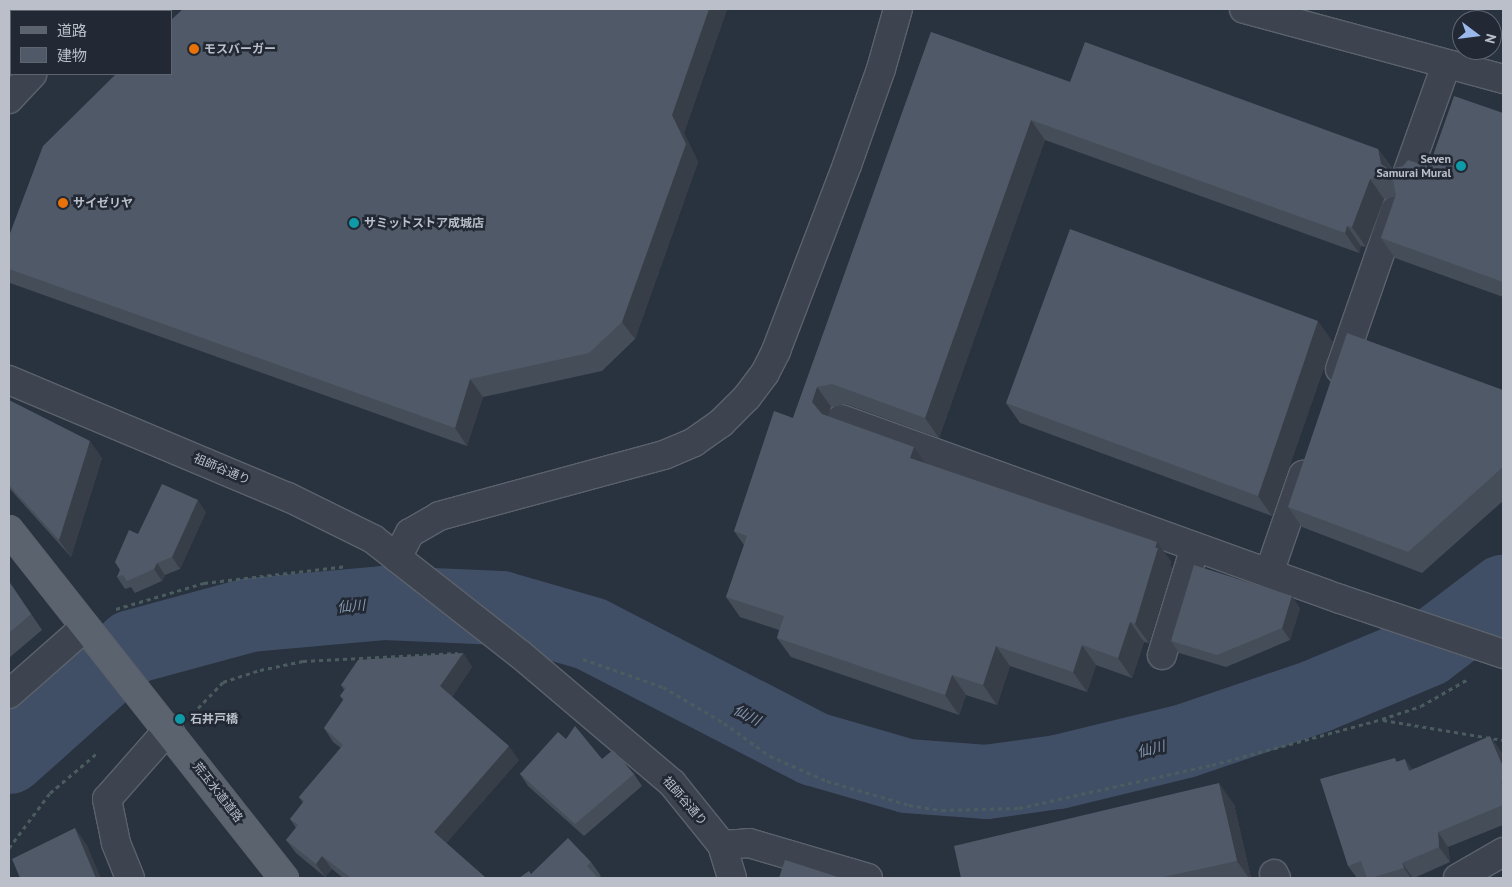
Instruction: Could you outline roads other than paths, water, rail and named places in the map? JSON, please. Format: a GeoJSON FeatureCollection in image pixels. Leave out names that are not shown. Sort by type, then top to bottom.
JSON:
{"type":"FeatureCollection","features":[{"type":"Feature","properties":{"kind":"main road"},"geometry":{"type":"LineString","coordinates":[[9,530],[90,632]]}},
{"type":"Feature","properties":{"kind":"main road","name":"荒玉水道道路"},"geometry":{"type":"LineString","coordinates":[[90,632],[169,729],[284,878]]}},
{"type":"Feature","properties":{"kind":"street"},"geometry":{"type":"LineString","coordinates":[[397,558],[410,533],[439,516],[664,456],[694,442],[720,423],[747,397],[765,373],[776,350],[850,156],[898,9]]}},
{"type":"Feature","properties":{"kind":"street"},"geometry":{"type":"LineString","coordinates":[[1244,9],[1503,79]]}},
{"type":"Feature","properties":{"kind":"street"},"geometry":{"type":"LineString","coordinates":[[1407,174],[1446,65]]}},
{"type":"Feature","properties":{"kind":"street"},"geometry":{"type":"LineString","coordinates":[[9,99],[31,75]]}},
{"type":"Feature","properties":{"kind":"street"},"geometry":{"type":"LineString","coordinates":[[1331,394],[1395,210]]}},
{"type":"Feature","properties":{"kind":"street","name":"祖師谷通り"},"geometry":{"type":"LineString","coordinates":[[9,380],[288,498],[373,539],[514,650],[672,783],[722,845]]}},
{"type":"Feature","properties":{"kind":"street"},"geometry":{"type":"LineString","coordinates":[[841,419],[1384,614],[1503,654]]}},
{"type":"Feature","properties":{"kind":"street"},"geometry":{"type":"LineString","coordinates":[[1269,573],[1311,450]]}},
{"type":"Feature","properties":{"kind":"street"},"geometry":{"type":"LineString","coordinates":[[1162,655],[1195,546]]}},
{"type":"Feature","properties":{"kind":"street"},"geometry":{"type":"LineString","coordinates":[[9,694],[90,632]]}},
{"type":"Feature","properties":{"kind":"street"},"geometry":{"type":"LineString","coordinates":[[130,878],[116,843],[107,799],[169,729]]}},
{"type":"Feature","properties":{"kind":"street"},"geometry":{"type":"LineString","coordinates":[[732,878],[722,845],[749,842],[868,878]]}},
{"type":"Feature","properties":{"kind":"street"},"geometry":{"type":"LineString","coordinates":[[1458,878],[1503,852]]}},
{"type":"Feature","properties":{"kind":"waterway","name":"仙川"},"geometry":{"type":"LineString","coordinates":[[9,757],[132,647],[250,615],[385,603],[501,608],[591,634],[814,749],[907,776],[986,782],[1058,772],[1185,741],[1317,696],[1427,650],[1503,592]]}},
{"type":"Feature","properties":{"kind":"place","name":"モスバーガー"},"geometry":{"type":"Point","coordinates":[194,49]}},
{"type":"Feature","properties":{"kind":"place","name":"Seven Samurai Mural"},"geometry":{"type":"Point","coordinates":[1461,166]}},
{"type":"Feature","properties":{"kind":"place","name":"サイゼリヤ"},"geometry":{"type":"Point","coordinates":[63,203]}},
{"type":"Feature","properties":{"kind":"place","name":"サミットストア成城店"},"geometry":{"type":"Point","coordinates":[354,223]}},
{"type":"Feature","properties":{"kind":"place","name":"石井戸橋"},"geometry":{"type":"Point","coordinates":[180,719]}}]}
